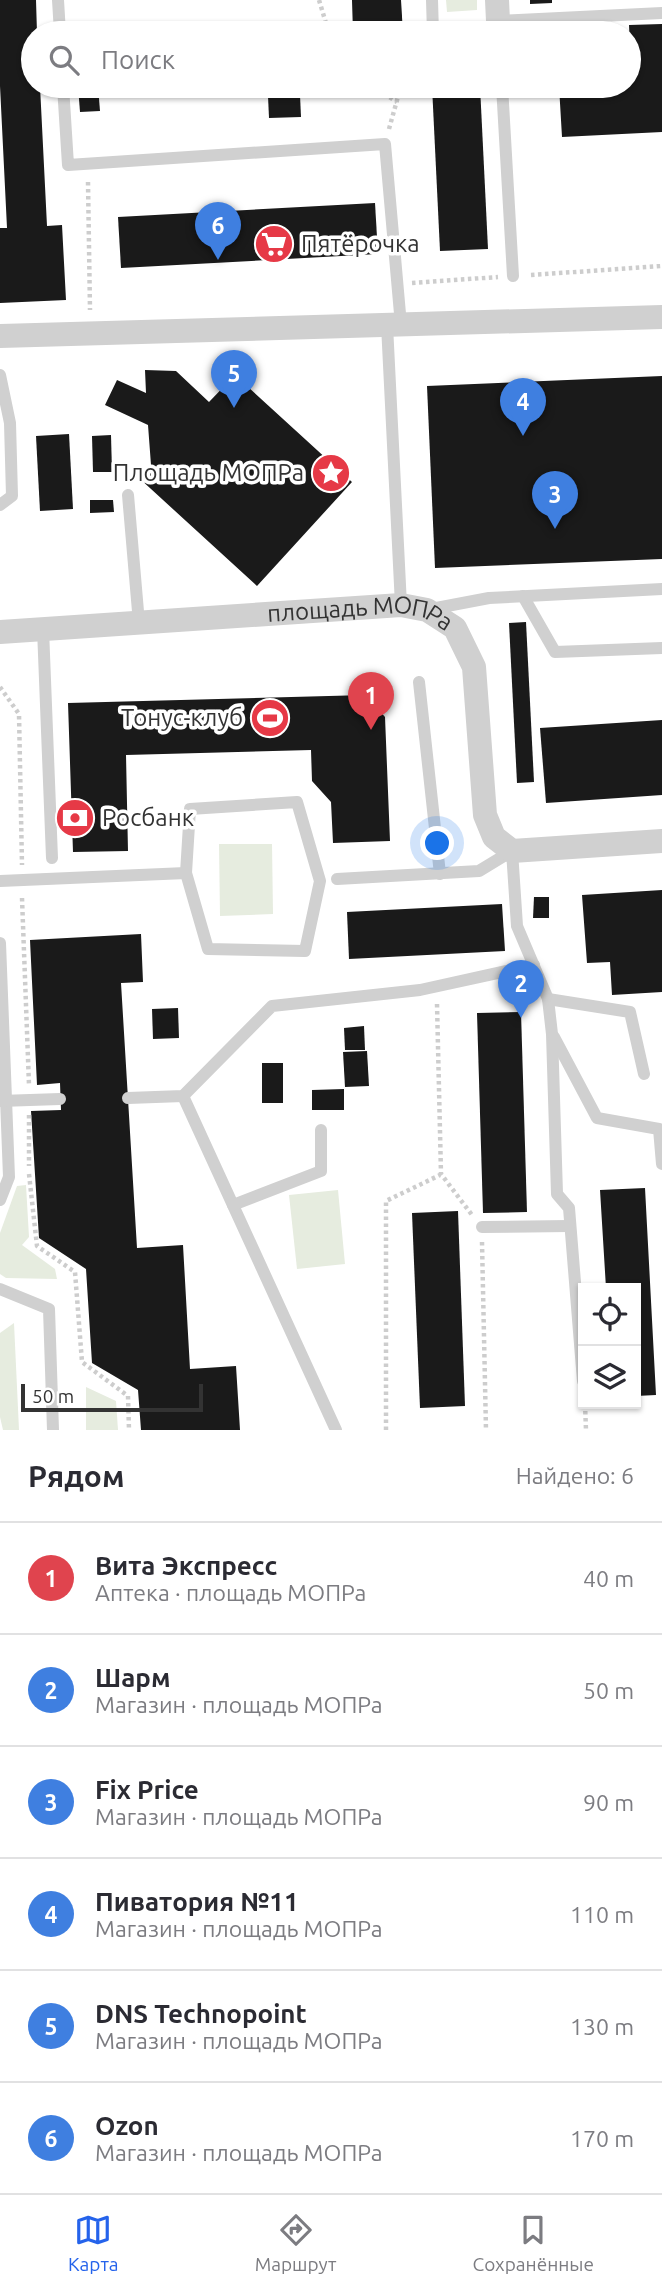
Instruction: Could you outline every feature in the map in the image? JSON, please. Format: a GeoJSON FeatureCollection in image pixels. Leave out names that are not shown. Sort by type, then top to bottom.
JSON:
{"type":"FeatureCollection","features":[{"type":"Feature","properties":{"kind":"street"},"geometry":{"type":"LineString","coordinates":[[0,336],[662,317]]}},
{"type":"Feature","properties":{"kind":"street","name":"площадь МОПРа"},"geometry":{"type":"LineString","coordinates":[[0,632],[401,605],[427,610],[455,628],[474,667],[485,815],[494,837],[512,850]]}},
{"type":"Feature","properties":{"kind":"street"},"geometry":{"type":"LineString","coordinates":[[512,850],[662,841]]}},
{"type":"Feature","properties":{"kind":"lane"},"geometry":{"type":"LineString","coordinates":[[58,0],[59,21]]}},
{"type":"Feature","properties":{"kind":"lane"},"geometry":{"type":"LineString","coordinates":[[432,0],[433,21]]}},
{"type":"Feature","properties":{"kind":"lane"},"geometry":{"type":"LineString","coordinates":[[498,21],[662,13]]}},
{"type":"Feature","properties":{"kind":"lane"},"geometry":{"type":"LineString","coordinates":[[64,98],[68,165],[385,144],[394,325],[401,605]]}},
{"type":"Feature","properties":{"kind":"lane"},"geometry":{"type":"LineString","coordinates":[[503,98],[513,276]]}},
{"type":"Feature","properties":{"kind":"lane"},"geometry":{"type":"LineString","coordinates":[[0,375],[10,423],[12,496],[0,505]]}},
{"type":"Feature","properties":{"kind":"lane"},"geometry":{"type":"LineString","coordinates":[[128,495],[139,623]]}},
{"type":"Feature","properties":{"kind":"lane"},"geometry":{"type":"LineString","coordinates":[[427,610],[488,598],[662,589]]}},
{"type":"Feature","properties":{"kind":"lane"},"geometry":{"type":"LineString","coordinates":[[523,596],[555,652],[662,648]]}},
{"type":"Feature","properties":{"kind":"lane"},"geometry":{"type":"LineString","coordinates":[[43,629],[52,858]]}},
{"type":"Feature","properties":{"kind":"lane"},"geometry":{"type":"LineString","coordinates":[[419,682],[440,874]]}},
{"type":"Feature","properties":{"kind":"lane"},"geometry":{"type":"LineString","coordinates":[[297,803],[320,881],[305,951],[208,949],[186,873],[190,809],[297,803]]}},
{"type":"Feature","properties":{"kind":"lane"},"geometry":{"type":"LineString","coordinates":[[337,879],[479,871],[512,850],[517,926],[548,999],[552,1034],[556,1194],[569,1208],[580,1346]]}},
{"type":"Feature","properties":{"kind":"lane"},"geometry":{"type":"LineString","coordinates":[[0,881],[186,873]]}},
{"type":"Feature","properties":{"kind":"lane"},"geometry":{"type":"LineString","coordinates":[[0,943],[3,1101],[9,1177],[0,1200]]}},
{"type":"Feature","properties":{"kind":"lane"},"geometry":{"type":"LineString","coordinates":[[128,1098],[183,1096],[272,1006],[437,986],[534,965]]}},
{"type":"Feature","properties":{"kind":"lane"},"geometry":{"type":"LineString","coordinates":[[548,999],[630,1012],[644,1074]]}},
{"type":"Feature","properties":{"kind":"lane"},"geometry":{"type":"LineString","coordinates":[[552,1034],[597,1118],[659,1129],[662,1164]]}},
{"type":"Feature","properties":{"kind":"lane"},"geometry":{"type":"LineString","coordinates":[[183,1096],[336,1430]]}},
{"type":"Feature","properties":{"kind":"lane"},"geometry":{"type":"LineString","coordinates":[[3,1101],[60,1099]]}},
{"type":"Feature","properties":{"kind":"lane"},"geometry":{"type":"LineString","coordinates":[[233,1205],[321,1171],[321,1130]]}},
{"type":"Feature","properties":{"kind":"lane"},"geometry":{"type":"LineString","coordinates":[[482,1227],[569,1226]]}},
{"type":"Feature","properties":{"kind":"lane"},"geometry":{"type":"LineString","coordinates":[[0,1289],[49,1309],[52,1430]]}},
{"type":"Feature","properties":{"kind":"path"},"geometry":{"type":"LineString","coordinates":[[319,0],[325,21]]}},
{"type":"Feature","properties":{"kind":"path"},"geometry":{"type":"LineString","coordinates":[[391,98],[397,102]]}},
{"type":"Feature","properties":{"kind":"path"},"geometry":{"type":"LineString","coordinates":[[385,144],[398,98]]}},
{"type":"Feature","properties":{"kind":"path"},"geometry":{"type":"LineString","coordinates":[[88,163],[90,318]]}},
{"type":"Feature","properties":{"kind":"path"},"geometry":{"type":"LineString","coordinates":[[0,687],[19,714],[29,1174],[37,1246],[75,1272],[82,1362],[128,1396],[129,1430]]}},
{"type":"Feature","properties":{"kind":"path"},"geometry":{"type":"LineString","coordinates":[[437,986],[440,1174],[482,1227],[486,1430]]}},
{"type":"Feature","properties":{"kind":"path"},"geometry":{"type":"LineString","coordinates":[[386,1430],[386,1200],[440,1174]]}},
{"type":"Feature","properties":{"kind":"path"},"geometry":{"type":"LineString","coordinates":[[585,1409],[586,1430]]}},
{"type":"Feature","properties":{"kind":"shaded area"},"geometry":{"type":"Polygon","coordinates":[[[446,0],[477,0],[477,10],[447,12],[446,0]]]}},
{"type":"Feature","properties":{"kind":"shaded area"},"geometry":{"type":"Polygon","coordinates":[[[219,844],[272,844],[273,914],[220,916],[219,844]]]}},
{"type":"Feature","properties":{"kind":"shaded area"},"geometry":{"type":"Polygon","coordinates":[[[26,1185],[29,1237],[22,1245],[55,1269],[57,1279],[6,1278],[0,1274],[0,1233],[17,1186],[26,1185]]]}},
{"type":"Feature","properties":{"kind":"shaded area"},"geometry":{"type":"Polygon","coordinates":[[[338,1190],[345,1264],[297,1269],[289,1195],[338,1190]]]}},
{"type":"Feature","properties":{"kind":"shaded area"},"geometry":{"type":"Polygon","coordinates":[[[14,1323],[19,1430],[3,1430],[0,1417],[0,1333],[14,1323]]]}},
{"type":"Feature","properties":{"kind":"shaded area"},"geometry":{"type":"Polygon","coordinates":[[[86,1387],[116,1401],[118,1430],[86,1430],[86,1387]]]}},
{"type":"Feature","properties":{"kind":"building"},"geometry":{"type":"Polygon","coordinates":[[[0,0],[36,0],[37,21],[21,21],[21,98],[41,98],[47,226],[62,225],[66,300],[0,303],[0,228],[7,228],[0,86],[0,0]]]}},
{"type":"Feature","properties":{"kind":"building"},"geometry":{"type":"Polygon","coordinates":[[[352,0],[401,0],[402,21],[353,21],[352,0]]]}},
{"type":"Feature","properties":{"kind":"building"},"geometry":{"type":"Polygon","coordinates":[[[530,0],[552,0],[552,3],[530,4],[530,0]]]}},
{"type":"Feature","properties":{"kind":"building"},"geometry":{"type":"Polygon","coordinates":[[[662,24],[662,132],[562,137],[560,98],[641,98],[641,25],[662,24]]]}},
{"type":"Feature","properties":{"kind":"building"},"geometry":{"type":"Polygon","coordinates":[[[79,98],[99,98],[100,111],[80,112],[79,98]]]}},
{"type":"Feature","properties":{"kind":"building"},"geometry":{"type":"Polygon","coordinates":[[[268,98],[300,98],[301,117],[269,118],[268,98]]]}},
{"type":"Feature","properties":{"kind":"building"},"geometry":{"type":"Polygon","coordinates":[[[433,98],[481,98],[488,249],[440,251],[433,98]]]}},
{"type":"Feature","properties":{"kind":"building"},"geometry":{"type":"Polygon","coordinates":[[[375,203],[378,254],[121,268],[118,217],[375,203]]]}},
{"type":"Feature","properties":{"kind":"building"},"geometry":{"type":"Polygon","coordinates":[[[145,370],[176,371],[209,402],[235,375],[352,482],[257,586],[139,478],[151,465],[148,425],[105,405],[117,380],[146,393],[145,370]]]}},
{"type":"Feature","properties":{"kind":"building"},"geometry":{"type":"Polygon","coordinates":[[[662,376],[662,559],[435,568],[427,386],[662,376]]]}},
{"type":"Feature","properties":{"kind":"building"},"geometry":{"type":"Polygon","coordinates":[[[69,434],[73,509],[40,511],[36,436],[69,434]]]}},
{"type":"Feature","properties":{"kind":"building"},"geometry":{"type":"Polygon","coordinates":[[[111,435],[112,472],[93,472],[92,436],[111,435]]]}},
{"type":"Feature","properties":{"kind":"building"},"geometry":{"type":"Polygon","coordinates":[[[90,500],[113,500],[114,512],[90,513],[90,500]]]}},
{"type":"Feature","properties":{"kind":"building"},"geometry":{"type":"Polygon","coordinates":[[[526,622],[534,782],[517,783],[509,623],[526,622]]]}},
{"type":"Feature","properties":{"kind":"building"},"geometry":{"type":"Polygon","coordinates":[[[366,695],[385,717],[390,841],[333,843],[331,802],[312,781],[311,750],[126,755],[128,851],[73,852],[68,703],[366,695]]]}},
{"type":"Feature","properties":{"kind":"building"},"geometry":{"type":"Polygon","coordinates":[[[662,720],[662,795],[546,803],[540,728],[662,720]]]}},
{"type":"Feature","properties":{"kind":"building"},"geometry":{"type":"Polygon","coordinates":[[[662,890],[662,992],[612,995],[610,962],[587,963],[582,895],[662,890]]]}},
{"type":"Feature","properties":{"kind":"building"},"geometry":{"type":"Polygon","coordinates":[[[534,897],[549,897],[549,918],[533,918],[534,897]]]}},
{"type":"Feature","properties":{"kind":"building"},"geometry":{"type":"Polygon","coordinates":[[[502,904],[505,951],[349,959],[347,912],[502,904]]]}},
{"type":"Feature","properties":{"kind":"building"},"geometry":{"type":"Polygon","coordinates":[[[141,934],[143,982],[121,983],[137,1248],[183,1245],[190,1369],[236,1366],[240,1430],[141,1430],[138,1390],[92,1363],[86,1269],[39,1238],[31,1111],[61,1110],[60,1083],[37,1085],[30,940],[141,934]]]}},
{"type":"Feature","properties":{"kind":"building"},"geometry":{"type":"Polygon","coordinates":[[[178,1008],[179,1038],[153,1039],[152,1009],[178,1008]]]}},
{"type":"Feature","properties":{"kind":"building"},"geometry":{"type":"Polygon","coordinates":[[[521,1012],[527,1212],[483,1213],[477,1013],[521,1012]]]}},
{"type":"Feature","properties":{"kind":"building"},"geometry":{"type":"Polygon","coordinates":[[[364,1026],[365,1050],[345,1050],[344,1028],[364,1026]]]}},
{"type":"Feature","properties":{"kind":"building"},"geometry":{"type":"Polygon","coordinates":[[[367,1051],[369,1086],[345,1087],[343,1052],[367,1051]]]}},
{"type":"Feature","properties":{"kind":"building"},"geometry":{"type":"Polygon","coordinates":[[[262,1063],[283,1063],[283,1103],[262,1103],[262,1063]]]}},
{"type":"Feature","properties":{"kind":"building"},"geometry":{"type":"Polygon","coordinates":[[[344,1089],[344,1110],[312,1110],[312,1090],[344,1089]]]}},
{"type":"Feature","properties":{"kind":"building"},"geometry":{"type":"Polygon","coordinates":[[[645,1188],[656,1395],[641,1396],[641,1283],[606,1283],[600,1190],[645,1188]]]}},
{"type":"Feature","properties":{"kind":"building"},"geometry":{"type":"Polygon","coordinates":[[[458,1211],[465,1406],[420,1408],[412,1213],[458,1211]]]}},
{"type":"Feature","properties":{"kind":"place","name":"Пятёрочка"},"geometry":{"type":"Point","coordinates":[274,244]}},
{"type":"Feature","properties":{"kind":"place","name":"Ozon"},"geometry":{"type":"Point","coordinates":[218,260]}},
{"type":"Feature","properties":{"kind":"place","name":"DNS Technopoint"},"geometry":{"type":"Point","coordinates":[234,408]}},
{"type":"Feature","properties":{"kind":"place","name":"Пиватория №11"},"geometry":{"type":"Point","coordinates":[523,436]}},
{"type":"Feature","properties":{"kind":"place","name":"Площадь МОПРа"},"geometry":{"type":"Point","coordinates":[331,473]}},
{"type":"Feature","properties":{"kind":"place","name":"Fix Price"},"geometry":{"type":"Point","coordinates":[555,529]}},
{"type":"Feature","properties":{"kind":"place","name":"Тонус-клуб"},"geometry":{"type":"Point","coordinates":[270,718]}},
{"type":"Feature","properties":{"kind":"place","name":"Вита Экспресс"},"geometry":{"type":"Point","coordinates":[371,730]}},
{"type":"Feature","properties":{"kind":"place","name":"Росбанк"},"geometry":{"type":"Point","coordinates":[75,818]}},
{"type":"Feature","properties":{"kind":"place","name":"Шарм"},"geometry":{"type":"Point","coordinates":[521,1018]}}]}
